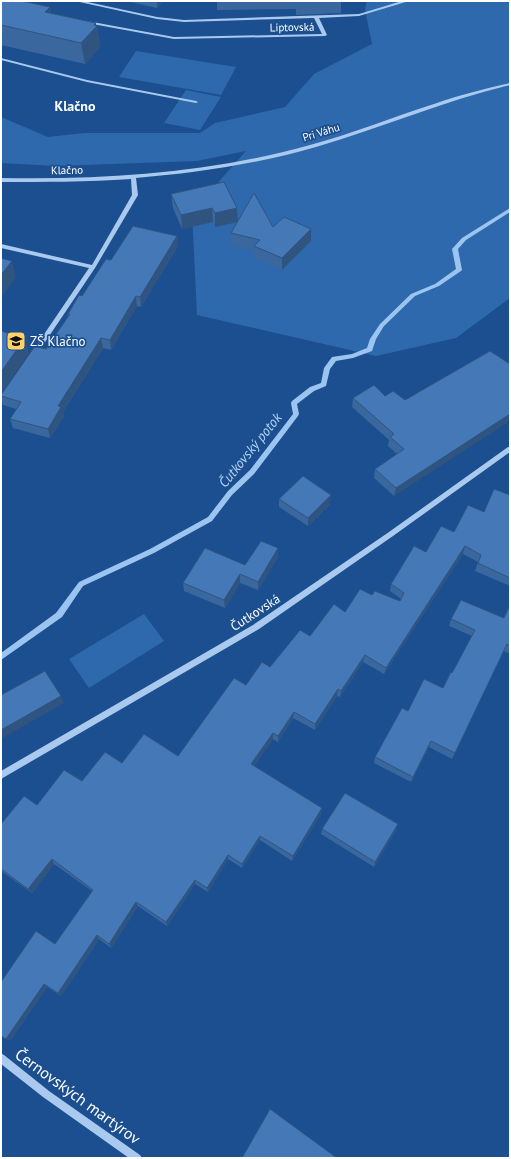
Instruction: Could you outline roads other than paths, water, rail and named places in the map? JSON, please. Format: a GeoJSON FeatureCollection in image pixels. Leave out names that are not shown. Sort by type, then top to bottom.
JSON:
{"type":"FeatureCollection","features":[{"type":"Feature","properties":{"kind":"street","name":"Liptovská"},"geometry":{"type":"LineString","coordinates":[[77,1],[158,18],[184,21],[316,17],[325,35],[174,38],[80,21]]}},
{"type":"Feature","properties":{"kind":"street"},"geometry":{"type":"LineString","coordinates":[[316,17],[359,15],[407,1]]}},
{"type":"Feature","properties":{"kind":"street"},"geometry":{"type":"LineString","coordinates":[[1,59],[87,81],[196,102]]}},
{"type":"Feature","properties":{"kind":"street","name":"Pri Váhu"},"geometry":{"type":"LineString","coordinates":[[133,177],[210,168],[292,151],[349,134],[443,102],[510,84]]}},
{"type":"Feature","properties":{"kind":"street"},"geometry":{"type":"LineString","coordinates":[[27,364],[93,267],[135,195],[133,177]]}},
{"type":"Feature","properties":{"kind":"street","name":"Klačno"},"geometry":{"type":"LineString","coordinates":[[1,180],[133,177]]}},
{"type":"Feature","properties":{"kind":"street"},"geometry":{"type":"LineString","coordinates":[[1,246],[93,267]]}},
{"type":"Feature","properties":{"kind":"street","name":"Čutkovská"},"geometry":{"type":"LineString","coordinates":[[1,775],[256,627],[391,534],[510,449]]}},
{"type":"Feature","properties":{"kind":"street","name":"Černovských martýrov"},"geometry":{"type":"LineString","coordinates":[[1,1058],[46,1094],[137,1158]]}},
{"type":"Feature","properties":{"kind":"waterway","name":"Čutkovský potok"},"geometry":{"type":"LineString","coordinates":[[1,657],[59,615],[81,584],[152,551],[210,519],[230,493],[252,472],[296,414],[294,403],[312,389],[324,384],[327,368],[334,359],[353,356],[370,349],[373,339],[382,325],[413,295],[437,285],[459,270],[455,249],[464,239],[510,210]]}},
{"type":"Feature","properties":{"kind":"place","name":"ZŠ Klačno"},"geometry":{"type":"Point","coordinates":[16,341]}},
{"type":"Feature","properties":{"kind":"district","name":"Klačno"},"geometry":{"type":"Point","coordinates":[75,106]}}]}
